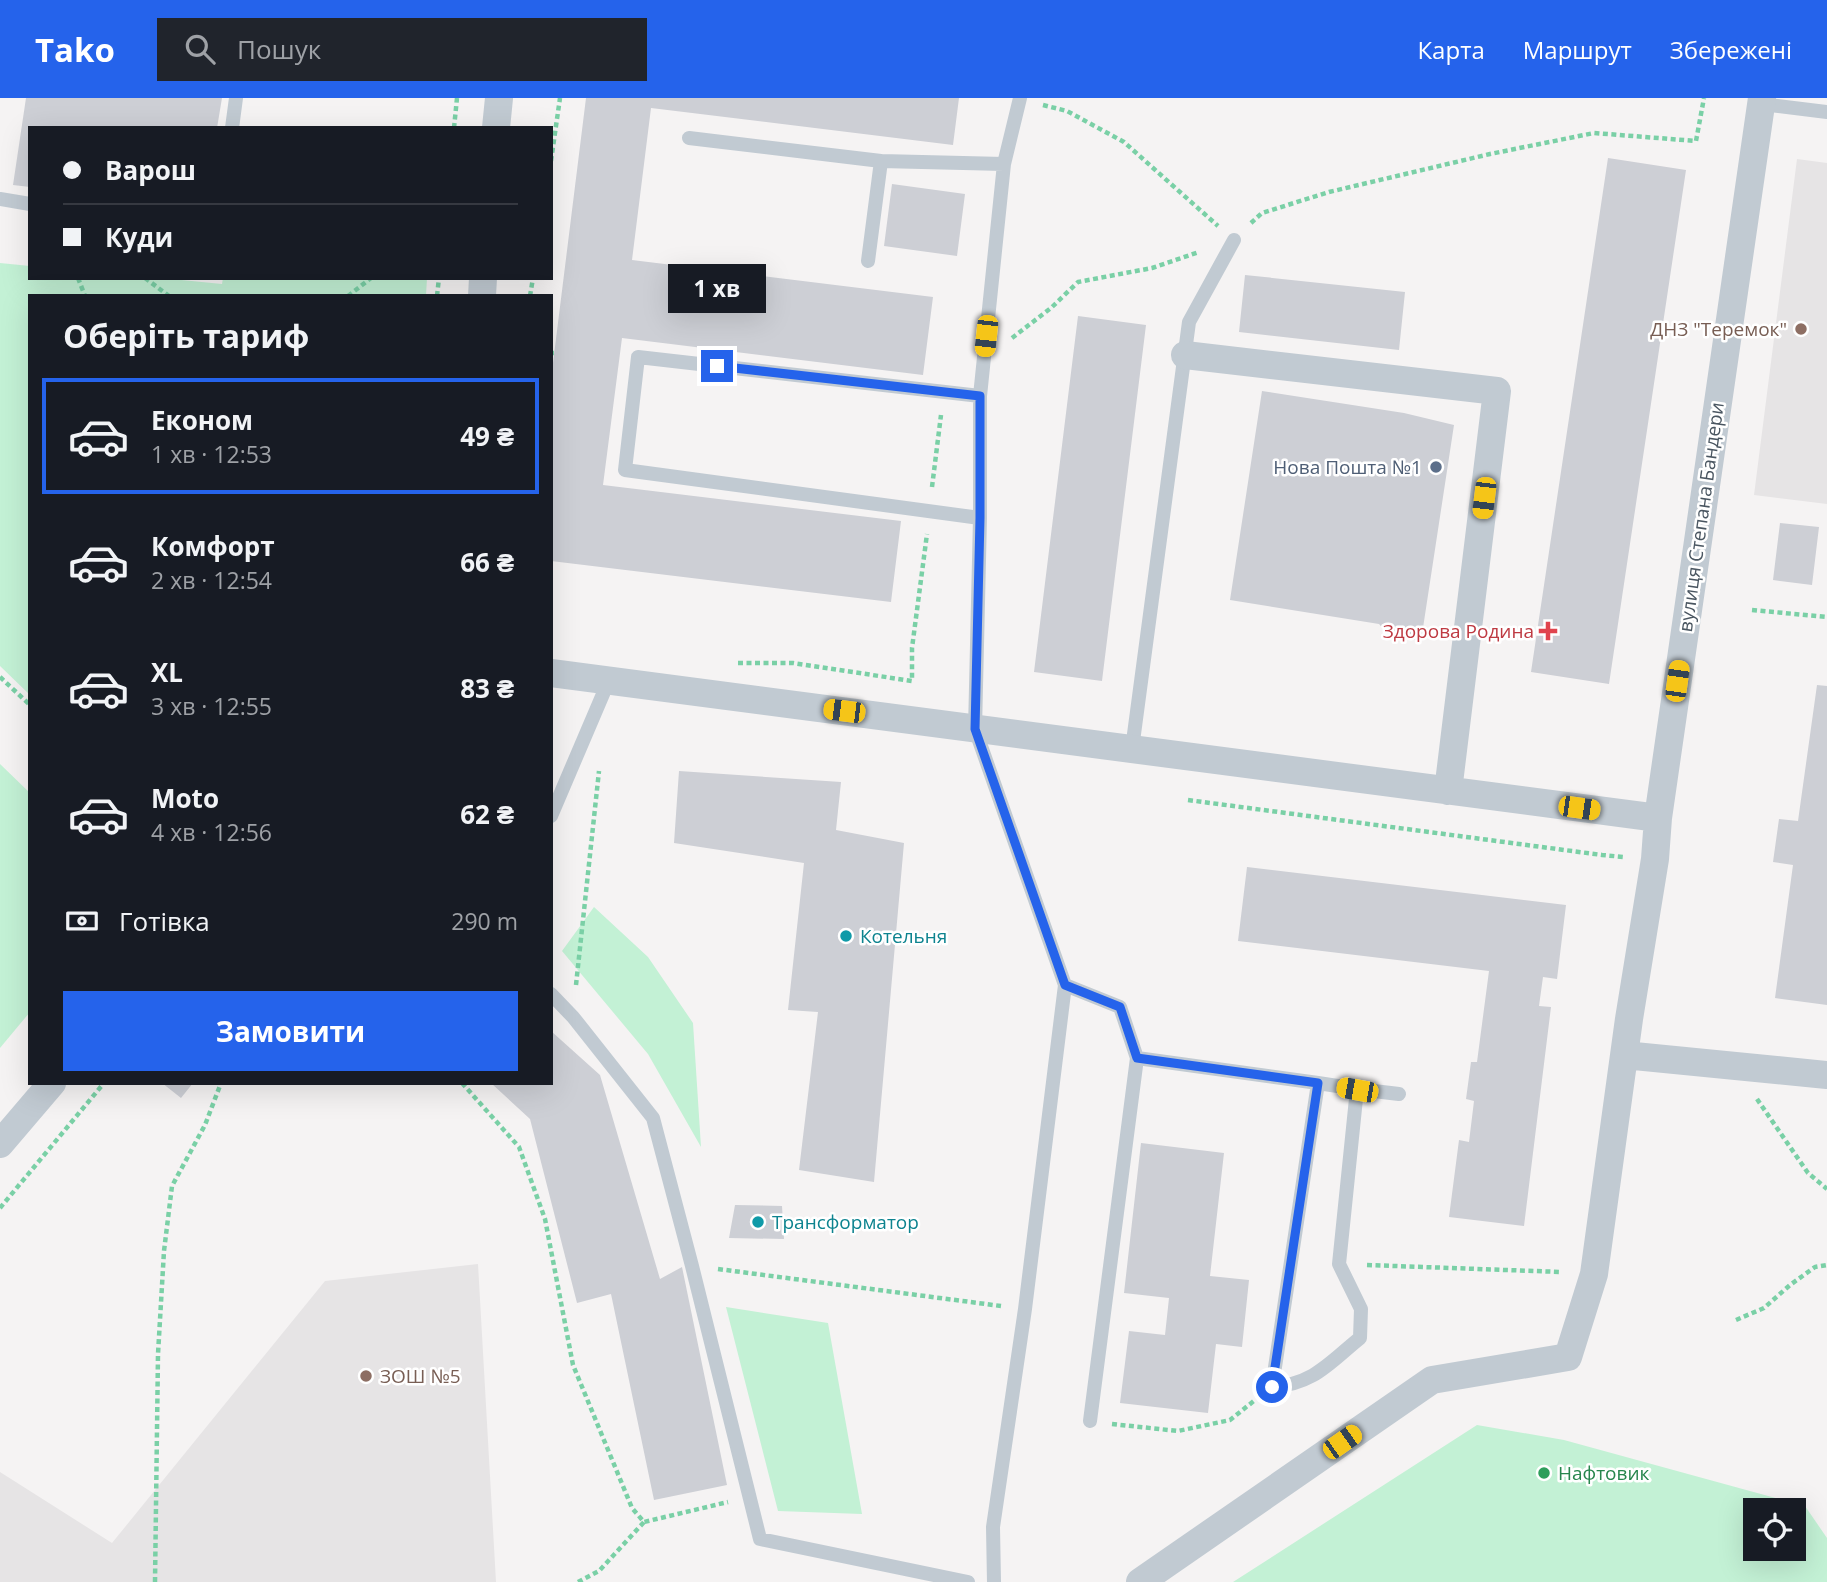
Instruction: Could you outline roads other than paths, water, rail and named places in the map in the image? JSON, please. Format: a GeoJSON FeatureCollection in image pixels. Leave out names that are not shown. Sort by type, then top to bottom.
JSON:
{"type":"FeatureCollection","features":[{"type":"Feature","properties":{"kind":"street"},"geometry":{"type":"LineString","coordinates":[[496,126],[499,98]]}},
{"type":"Feature","properties":{"kind":"street","name":"вулиця Степана Бандери"},"geometry":{"type":"LineString","coordinates":[[1140,1582],[1432,1380],[1568,1357],[1594,1274],[1629,1019],[1656,859],[1658,818],[1761,101]]}},
{"type":"Feature","properties":{"kind":"street"},"geometry":{"type":"LineString","coordinates":[[1185,355],[1497,391],[1448,791]]}},
{"type":"Feature","properties":{"kind":"street"},"geometry":{"type":"LineString","coordinates":[[553,673],[1658,818]]}},
{"type":"Feature","properties":{"kind":"street"},"geometry":{"type":"LineString","coordinates":[[1624,1055],[1827,1075]]}},
{"type":"Feature","properties":{"kind":"street"},"geometry":{"type":"LineString","coordinates":[[0,1144],[50,1085]]}},
{"type":"Feature","properties":{"kind":"lane"},"geometry":{"type":"LineString","coordinates":[[232,126],[236,98]]}},
{"type":"Feature","properties":{"kind":"lane"},"geometry":{"type":"LineString","coordinates":[[994,1582],[993,1527],[1025,1309],[1065,985],[975,729],[980,396],[1004,164],[1020,99]]}},
{"type":"Feature","properties":{"kind":"lane"},"geometry":{"type":"LineString","coordinates":[[1761,101],[1827,112]]}},
{"type":"Feature","properties":{"kind":"lane"},"geometry":{"type":"LineString","coordinates":[[689,138],[881,160],[1004,164]]}},
{"type":"Feature","properties":{"kind":"lane"},"geometry":{"type":"LineString","coordinates":[[868,261],[881,160]]}},
{"type":"Feature","properties":{"kind":"lane"},"geometry":{"type":"LineString","coordinates":[[0,199],[28,204]]}},
{"type":"Feature","properties":{"kind":"lane"},"geometry":{"type":"LineString","coordinates":[[1132,749],[1189,322],[1234,240]]}},
{"type":"Feature","properties":{"kind":"lane"},"geometry":{"type":"LineString","coordinates":[[980,396],[639,357],[625,470],[980,518]]}},
{"type":"Feature","properties":{"kind":"lane"},"geometry":{"type":"LineString","coordinates":[[553,812],[609,680]]}},
{"type":"Feature","properties":{"kind":"lane"},"geometry":{"type":"LineString","coordinates":[[1065,985],[1120,1007],[1137,1058],[1090,1420]]}},
{"type":"Feature","properties":{"kind":"lane"},"geometry":{"type":"LineString","coordinates":[[553,996],[573,1017],[653,1118],[760,1539],[968,1582]]}},
{"type":"Feature","properties":{"kind":"lane"},"geometry":{"type":"LineString","coordinates":[[1137,1058],[1399,1094]]}},
{"type":"Feature","properties":{"kind":"lane"},"geometry":{"type":"LineString","coordinates":[[1318,1083],[1272,1387],[1291,1386],[1314,1377],[1360,1338],[1361,1309],[1339,1264],[1357,1090]]}},
{"type":"Feature","properties":{"kind":"place","name":"ДНЗ \"Теремок\""},"geometry":{"type":"Point","coordinates":[1801,329]}},
{"type":"Feature","properties":{"kind":"place","name":"Нова Пошта №1"},"geometry":{"type":"Point","coordinates":[1436,467]}},
{"type":"Feature","properties":{"kind":"place","name":"Здорова Родина"},"geometry":{"type":"Point","coordinates":[1548,631]}},
{"type":"Feature","properties":{"kind":"place","name":"Котельня"},"geometry":{"type":"Point","coordinates":[846,936]}},
{"type":"Feature","properties":{"kind":"place","name":"Трансформатор"},"geometry":{"type":"Point","coordinates":[758,1222]}},
{"type":"Feature","properties":{"kind":"place","name":"ЗОШ №5"},"geometry":{"type":"Point","coordinates":[366,1376]}},
{"type":"Feature","properties":{"kind":"place","name":"Нафтовик"},"geometry":{"type":"Point","coordinates":[1544,1473]}}]}
